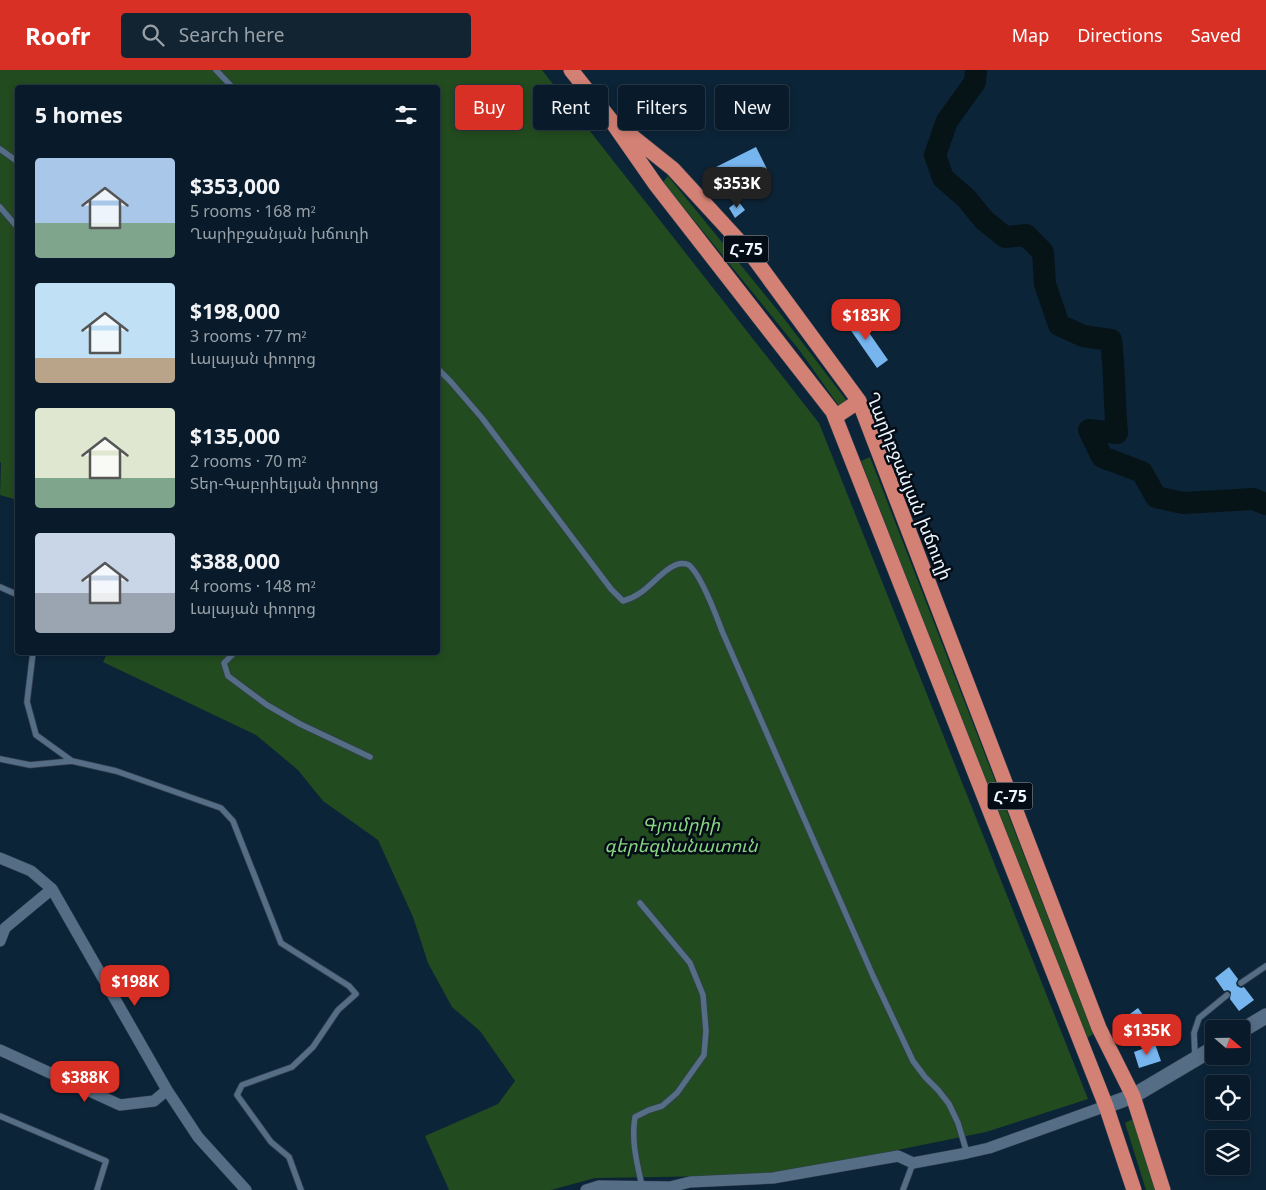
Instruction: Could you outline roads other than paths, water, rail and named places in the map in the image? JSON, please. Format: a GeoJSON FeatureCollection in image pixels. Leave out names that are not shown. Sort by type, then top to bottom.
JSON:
{"type":"FeatureCollection","features":[{"type":"Feature","properties":{"kind":"highway","name":"Հ-75"},"geometry":{"type":"LineString","coordinates":[[571,70],[610,119],[656,184],[833,412],[1106,1106],[1134,1190]]}},
{"type":"Feature","properties":{"kind":"highway","name":"Ղարիբջանյան խճուղի"},"geometry":{"type":"LineString","coordinates":[[610,119],[673,169],[751,254],[859,401],[1099,1028],[1133,1096],[1163,1190]]}},
{"type":"Feature","properties":{"kind":"highway"},"geometry":{"type":"LineString","coordinates":[[835,417],[859,401]]}},
{"type":"Feature","properties":{"kind":"main road"},"geometry":{"type":"LineString","coordinates":[[1250,1026],[1266,1016]]}},
{"type":"Feature","properties":{"kind":"main road"},"geometry":{"type":"LineString","coordinates":[[1106,1106],[1133,1096],[1205,1053]]}},
{"type":"Feature","properties":{"kind":"street"},"geometry":{"type":"LineString","coordinates":[[0,858],[31,871],[52,889],[167,1090],[198,1137],[246,1190]]}},
{"type":"Feature","properties":{"kind":"street"},"geometry":{"type":"LineString","coordinates":[[0,941],[5,928],[52,889]]}},
{"type":"Feature","properties":{"kind":"street"},"geometry":{"type":"LineString","coordinates":[[0,1050],[120,1105],[154,1101],[167,1090]]}},
{"type":"Feature","properties":{"kind":"street"},"geometry":{"type":"LineString","coordinates":[[586,1190],[599,1186],[670,1187],[690,1182],[773,1178],[898,1156],[913,1163],[989,1148],[1106,1106]]}},
{"type":"Feature","properties":{"kind":"lane"},"geometry":{"type":"LineString","coordinates":[[216,70],[230,85]]}},
{"type":"Feature","properties":{"kind":"lane"},"geometry":{"type":"LineString","coordinates":[[0,149],[15,160]]}},
{"type":"Feature","properties":{"kind":"lane"},"geometry":{"type":"LineString","coordinates":[[0,207],[15,224]]}},
{"type":"Feature","properties":{"kind":"lane"},"geometry":{"type":"LineString","coordinates":[[440,371],[482,418],[611,589],[623,601],[634,598],[670,568],[682,563],[688,565],[696,575],[713,606],[734,658],[893,1019],[913,1061],[948,1104],[958,1123],[967,1153]]}},
{"type":"Feature","properties":{"kind":"lane"},"geometry":{"type":"LineString","coordinates":[[0,587],[15,594]]}},
{"type":"Feature","properties":{"kind":"lane"},"geometry":{"type":"LineString","coordinates":[[33,655],[27,702],[36,735],[72,760],[116,771],[221,808],[233,821],[281,943],[349,986],[356,994],[338,1010],[312,1047],[292,1067],[242,1085],[237,1095],[271,1142],[289,1157],[301,1190]]}},
{"type":"Feature","properties":{"kind":"lane"},"geometry":{"type":"LineString","coordinates":[[232,655],[224,663],[228,676],[267,705],[370,757]]}},
{"type":"Feature","properties":{"kind":"lane"},"geometry":{"type":"LineString","coordinates":[[0,759],[30,765],[72,760]]}},
{"type":"Feature","properties":{"kind":"lane"},"geometry":{"type":"LineString","coordinates":[[640,903],[690,962],[703,995],[706,1031],[704,1055],[677,1093],[662,1106],[648,1110],[635,1117],[633,1130],[635,1157],[642,1186]]}},
{"type":"Feature","properties":{"kind":"lane"},"geometry":{"type":"LineString","coordinates":[[1242,983],[1266,966]]}},
{"type":"Feature","properties":{"kind":"lane"},"geometry":{"type":"LineString","coordinates":[[1196,1058],[1194,1033],[1199,1018],[1227,995]]}},
{"type":"Feature","properties":{"kind":"lane"},"geometry":{"type":"LineString","coordinates":[[0,1116],[106,1161],[97,1190]]}},
{"type":"Feature","properties":{"kind":"lane"},"geometry":{"type":"LineString","coordinates":[[903,1190],[913,1163]]}},
{"type":"Feature","properties":{"kind":"waterway"},"geometry":{"type":"LineString","coordinates":[[976,70],[975,82],[947,121],[935,155],[943,178],[966,198],[984,220],[1005,237],[1026,235],[1043,252],[1045,284],[1059,325],[1083,336],[1111,340],[1117,433],[1089,430],[1102,457],[1142,472],[1156,497],[1183,503],[1253,499],[1266,504]]}},
{"type":"Feature","properties":{"kind":"park label","name":"Գյումրիի գերեզմանատուն"},"geometry":{"type":"Point","coordinates":[681,835]}}]}
